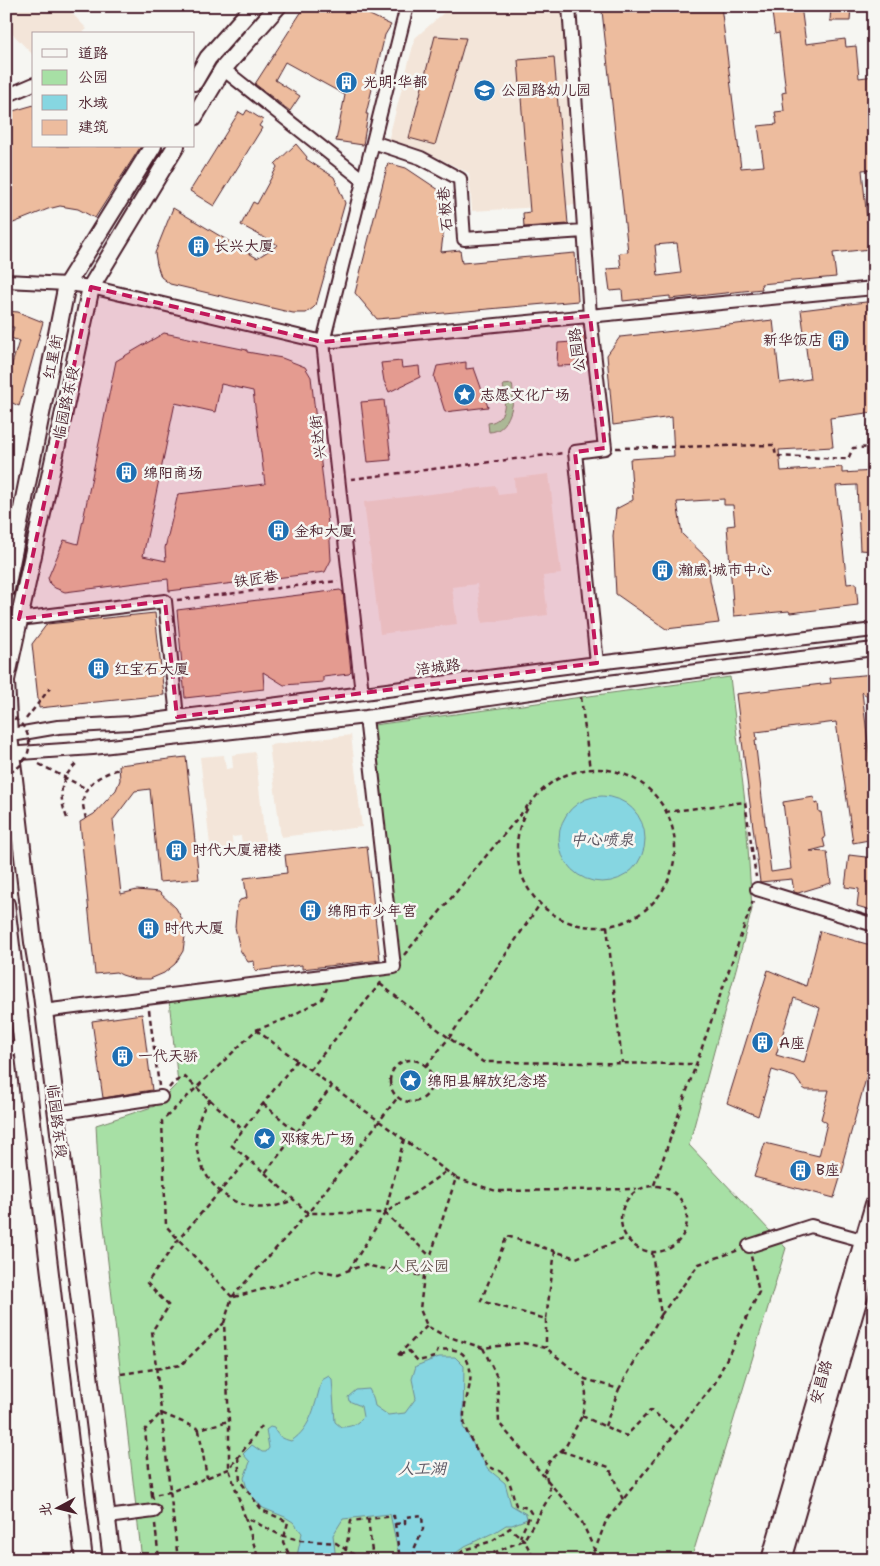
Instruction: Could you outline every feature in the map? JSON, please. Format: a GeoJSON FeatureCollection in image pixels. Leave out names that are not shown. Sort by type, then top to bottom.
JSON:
{"type":"FeatureCollection","features":[{"type":"Feature","properties":{"kind":"main road"},"geometry":{"type":"LineString","coordinates":[[195,80],[208,58],[254,6]]}},
{"type":"Feature","properties":{"kind":"main road"},"geometry":{"type":"LineString","coordinates":[[195,115],[223,69],[278,6]]}},
{"type":"Feature","properties":{"kind":"main road","name":"红星街"},"geometry":{"type":"LineString","coordinates":[[6,589],[67,284],[152,148]]}},
{"type":"Feature","properties":{"kind":"main road","name":"临园路东段"},"geometry":{"type":"LineString","coordinates":[[112,1560],[44,1010],[33,942],[9,754],[6,681],[91,287],[175,148]]}},
{"type":"Feature","properties":{"kind":"main road"},"geometry":{"type":"LineString","coordinates":[[6,904],[84,1560]]}},
{"type":"Feature","properties":{"kind":"main road","name":"安昌路"},"geometry":{"type":"LineString","coordinates":[[783,1560],[868,1243],[874,1204]]}},
{"type":"Feature","properties":{"kind":"main road","name":"安昌路"},"geometry":{"type":"LineString","coordinates":[[770,1560],[868,1243]]}},
{"type":"Feature","properties":{"kind":"street","name":"兴达街"},"geometry":{"type":"LineString","coordinates":[[362,693],[323,342],[407,6]]}},
{"type":"Feature","properties":{"kind":"street","name":"公园路"},"geometry":{"type":"LineString","coordinates":[[569,6],[590,316],[605,448],[575,452],[597,663]]}},
{"type":"Feature","properties":{"kind":"street"},"geometry":{"type":"LineString","coordinates":[[223,69],[363,180]]}},
{"type":"Feature","properties":{"kind":"street"},"geometry":{"type":"LineString","coordinates":[[6,96],[32,85]]}},
{"type":"Feature","properties":{"kind":"street","name":"石板巷"},"geometry":{"type":"LineString","coordinates":[[373,142],[421,158],[460,179],[464,240],[584,231]]}},
{"type":"Feature","properties":{"kind":"street"},"geometry":{"type":"LineString","coordinates":[[6,281],[91,287],[323,342],[874,288]]}},
{"type":"Feature","properties":{"kind":"street"},"geometry":{"type":"LineString","coordinates":[[19,619],[165,601],[177,716]]}},
{"type":"Feature","properties":{"kind":"street","name":"涪城路"},"geometry":{"type":"LineString","coordinates":[[8,736],[58,727],[130,722],[874,630]]}},
{"type":"Feature","properties":{"kind":"street"},"geometry":{"type":"LineString","coordinates":[[9,754],[93,748],[366,717],[580,686],[874,649]]}},
{"type":"Feature","properties":{"kind":"street"},"geometry":{"type":"LineString","coordinates":[[44,1010],[394,967],[366,717]]}},
{"type":"Feature","properties":{"kind":"street"},"geometry":{"type":"LineString","coordinates":[[757,890],[874,925]]}},
{"type":"Feature","properties":{"kind":"street"},"geometry":{"type":"LineString","coordinates":[[6,1050],[23,1048]]}},
{"type":"Feature","properties":{"kind":"street"},"geometry":{"type":"LineString","coordinates":[[56,1113],[160,1097]]}},
{"type":"Feature","properties":{"kind":"street"},"geometry":{"type":"LineString","coordinates":[[749,1246],[811,1226],[868,1243]]}},
{"type":"Feature","properties":{"kind":"street"},"geometry":{"type":"LineString","coordinates":[[107,1517],[154,1511]]}},
{"type":"Feature","properties":{"kind":"path","name":"铁匠巷"},"geometry":{"type":"LineString","coordinates":[[165,601],[350,579]]}},
{"type":"Feature","properties":{"kind":"path"},"geometry":{"type":"LineString","coordinates":[[580,686],[590,770]]}},
{"type":"Feature","properties":{"kind":"path"},"geometry":{"type":"LineString","coordinates":[[22,724],[50,688]]}},
{"type":"Feature","properties":{"kind":"path"},"geometry":{"type":"LineString","coordinates":[[6,714],[16,718],[22,724],[29,740],[26,758],[21,766],[14,772],[6,774]]}},
{"type":"Feature","properties":{"kind":"path"},"geometry":{"type":"LineString","coordinates":[[67,818],[61,798],[64,777],[70,769],[84,758]]}},
{"type":"Feature","properties":{"kind":"path"},"geometry":{"type":"LineString","coordinates":[[34,762],[87,789]]}},
{"type":"Feature","properties":{"kind":"path"},"geometry":{"type":"LineString","coordinates":[[86,819],[83,803],[87,789],[105,773],[119,769]]}},
{"type":"Feature","properties":{"kind":"path"},"geometry":{"type":"LineString","coordinates":[[310,1070],[537,795],[558,778],[584,770],[612,770],[637,781],[658,799],[671,823],[675,851],[670,875],[659,896],[641,913],[619,924],[595,928],[571,924],[549,912],[532,895],[521,873],[517,846],[522,819],[537,795]]}},
{"type":"Feature","properties":{"kind":"path"},"geometry":{"type":"LineString","coordinates":[[654,1185],[757,890],[746,802],[665,812]]}},
{"type":"Feature","properties":{"kind":"path"},"geometry":{"type":"LineString","coordinates":[[426,1066],[449,1038],[541,904]]}},
{"type":"Feature","properties":{"kind":"path"},"geometry":{"type":"LineString","coordinates":[[607,926],[622,1063]]}},
{"type":"Feature","properties":{"kind":"path"},"geometry":{"type":"LineString","coordinates":[[232,1297],[166,1226],[162,1121],[256,1030],[288,1018],[322,999],[332,974]]}},
{"type":"Feature","properties":{"kind":"path"},"geometry":{"type":"LineString","coordinates":[[380,984],[483,1062],[696,1064]]}},
{"type":"Feature","properties":{"kind":"path"},"geometry":{"type":"LineString","coordinates":[[147,998],[160,1097]]}},
{"type":"Feature","properties":{"kind":"path"},"geometry":{"type":"LineString","coordinates":[[256,1030],[456,1178],[496,1192],[637,1189],[654,1185],[669,1188],[678,1195],[684,1204],[687,1215],[686,1226],[682,1236],[675,1244],[665,1250],[644,1251],[634,1246],[626,1238],[621,1228],[621,1211],[628,1196],[637,1189]]}},
{"type":"Feature","properties":{"kind":"path"},"geometry":{"type":"LineString","coordinates":[[297,1060],[231,1145],[265,1173],[308,1214],[385,1212],[447,1171]]}},
{"type":"Feature","properties":{"kind":"path"},"geometry":{"type":"LineString","coordinates":[[407,1060],[414,1060],[426,1066],[432,1079],[432,1086],[424,1097],[411,1102],[398,1097],[391,1086],[390,1079],[396,1067],[407,1060]]}},
{"type":"Feature","properties":{"kind":"path"},"geometry":{"type":"LineString","coordinates":[[160,1097],[174,1082],[185,1077],[243,1130]]}},
{"type":"Feature","properties":{"kind":"path"},"geometry":{"type":"LineString","coordinates":[[265,1173],[332,1086]]}},
{"type":"Feature","properties":{"kind":"path"},"geometry":{"type":"LineString","coordinates":[[259,1560],[229,1469],[229,1421],[224,1322],[232,1297],[308,1214],[398,1097]]}},
{"type":"Feature","properties":{"kind":"path"},"geometry":{"type":"LineString","coordinates":[[210,1099],[202,1110],[196,1131],[197,1154],[205,1175],[220,1192],[240,1204],[261,1208],[283,1205],[293,1200]]}},
{"type":"Feature","properties":{"kind":"path"},"geometry":{"type":"LineString","coordinates":[[263,1104],[297,1132]]}},
{"type":"Feature","properties":{"kind":"path"},"geometry":{"type":"LineString","coordinates":[[349,1270],[385,1212],[404,1139]]}},
{"type":"Feature","properties":{"kind":"path"},"geometry":{"type":"LineString","coordinates":[[178,1560],[152,1331],[169,1306],[147,1283],[178,1240],[248,1159]]}},
{"type":"Feature","properties":{"kind":"path"},"geometry":{"type":"LineString","coordinates":[[456,1178],[424,1276],[420,1309],[427,1326],[443,1335],[483,1348],[523,1343],[546,1348],[584,1376],[585,1379],[618,1389]]}},
{"type":"Feature","properties":{"kind":"path"},"geometry":{"type":"LineString","coordinates":[[385,1212],[430,1256]]}},
{"type":"Feature","properties":{"kind":"path"},"geometry":{"type":"LineString","coordinates":[[546,1319],[481,1301],[506,1236],[576,1258],[626,1238]]}},
{"type":"Feature","properties":{"kind":"path"},"geometry":{"type":"LineString","coordinates":[[577,1560],[595,1550],[606,1520],[715,1383],[759,1292],[749,1246],[699,1264],[661,1314],[618,1389],[605,1426]]}},
{"type":"Feature","properties":{"kind":"path"},"geometry":{"type":"LineString","coordinates":[[546,1348],[546,1319],[555,1251]]}},
{"type":"Feature","properties":{"kind":"path"},"geometry":{"type":"LineString","coordinates":[[652,1252],[661,1314]]}},
{"type":"Feature","properties":{"kind":"path"},"geometry":{"type":"LineString","coordinates":[[232,1297],[283,1284],[314,1270],[338,1274],[364,1265],[424,1276]]}},
{"type":"Feature","properties":{"kind":"path"},"geometry":{"type":"LineString","coordinates":[[121,1374],[181,1365],[224,1322]]}},
{"type":"Feature","properties":{"kind":"path"},"geometry":{"type":"LineString","coordinates":[[427,1326],[397,1356],[409,1351],[418,1362],[435,1357],[438,1350],[448,1349],[456,1350],[464,1356],[470,1367],[472,1380],[465,1410],[465,1426],[470,1438],[488,1466],[503,1474],[510,1485],[516,1505],[528,1508],[531,1513],[520,1537]]}},
{"type":"Feature","properties":{"kind":"path"},"geometry":{"type":"LineString","coordinates":[[483,1348],[497,1377],[499,1423],[581,1520],[599,1560]]}},
{"type":"Feature","properties":{"kind":"path"},"geometry":{"type":"LineString","coordinates":[[477,1560],[524,1540],[551,1494],[546,1472],[549,1462],[566,1446],[582,1416],[586,1394],[584,1376]]}},
{"type":"Feature","properties":{"kind":"path"},"geometry":{"type":"LineString","coordinates":[[582,1416],[626,1436],[652,1410],[677,1431]]}},
{"type":"Feature","properties":{"kind":"path"},"geometry":{"type":"LineString","coordinates":[[161,1413],[199,1429],[229,1421]]}},
{"type":"Feature","properties":{"kind":"path"},"geometry":{"type":"LineString","coordinates":[[152,1495],[145,1430],[161,1413]]}},
{"type":"Feature","properties":{"kind":"path"},"geometry":{"type":"LineString","coordinates":[[170,1492],[229,1469],[262,1426]]}},
{"type":"Feature","properties":{"kind":"path"},"geometry":{"type":"LineString","coordinates":[[199,1429],[206,1478]]}},
{"type":"Feature","properties":{"kind":"path"},"geometry":{"type":"LineString","coordinates":[[561,1451],[609,1467],[623,1500]]}},
{"type":"Feature","properties":{"kind":"path"},"geometry":{"type":"LineString","coordinates":[[238,1457],[240,1481],[262,1510],[288,1522],[283,1542],[290,1560]]}},
{"type":"Feature","properties":{"kind":"path"},"geometry":{"type":"LineString","coordinates":[[395,1524],[405,1523],[405,1517],[422,1515],[423,1529],[415,1547],[413,1560]]}},
{"type":"Feature","properties":{"kind":"path"},"geometry":{"type":"LineString","coordinates":[[344,1560],[351,1522],[394,1516],[400,1560]]}},
{"type":"Feature","properties":{"kind":"path"},"geometry":{"type":"LineString","coordinates":[[245,1517],[280,1535],[300,1540],[336,1543],[362,1560]]}},
{"type":"Feature","properties":{"kind":"path"},"geometry":{"type":"LineString","coordinates":[[368,1519],[373,1560]]}},
{"type":"Feature","properties":{"kind":"path"},"geometry":{"type":"LineString","coordinates":[[453,1560],[464,1550],[492,1541],[510,1528],[524,1540],[535,1560]]}},
{"type":"Feature","properties":{"kind":"highlighted area"},"geometry":{"type":"Polygon","coordinates":[[[91,287],[323,342],[590,316],[605,448],[575,452],[597,663],[177,717],[165,601],[19,619],[91,287]]]}},
{"type":"Feature","properties":{"kind":"shaded area"},"geometry":{"type":"Polygon","coordinates":[[[6,6],[65,6],[87,29],[83,32],[32,32],[32,54],[6,27],[6,6]]]}},
{"type":"Feature","properties":{"kind":"shaded area","name":"公园路幼儿园"},"geometry":{"type":"Polygon","coordinates":[[[561,7],[576,205],[472,211],[469,173],[424,151],[388,141],[415,38],[448,9],[561,7]]]}},
{"type":"Feature","properties":{"kind":"shaded area"},"geometry":{"type":"Polygon","coordinates":[[[549,474],[561,574],[543,576],[548,615],[482,623],[477,584],[452,587],[457,624],[380,634],[364,502],[496,486],[498,495],[515,493],[514,478],[549,474]]]}},
{"type":"Feature","properties":{"kind":"shaded area"},"geometry":{"type":"Polygon","coordinates":[[[351,735],[362,827],[281,837],[269,745],[351,735]]]}},
{"type":"Feature","properties":{"kind":"shaded area"},"geometry":{"type":"Polygon","coordinates":[[[255,752],[266,848],[243,851],[241,836],[232,837],[233,852],[211,854],[200,757],[224,755],[226,769],[233,768],[232,755],[255,752]]]}},
{"type":"Feature","properties":{"kind":"green space"},"geometry":{"type":"Polygon","coordinates":[[[512,384],[512,406],[507,421],[496,431],[489,432],[488,423],[499,418],[504,409],[503,385],[512,384]]]}},
{"type":"Feature","properties":{"kind":"green space","name":"人民公园"},"geometry":{"type":"Polygon","coordinates":[[[730,677],[745,802],[752,909],[689,1145],[786,1248],[691,1560],[142,1560],[99,1183],[96,1125],[155,1106],[178,1083],[169,1000],[400,972],[374,725],[730,677]]]}},
{"type":"Feature","properties":{"kind":"water","name":"中心喷泉"},"geometry":{"type":"Polygon","coordinates":[[[602,796],[618,799],[626,803],[638,815],[642,823],[645,839],[642,855],[638,863],[626,875],[618,879],[602,882],[586,879],[578,875],[566,863],[562,855],[559,839],[562,823],[566,815],[578,803],[586,799],[602,796]]]}},
{"type":"Feature","properties":{"kind":"water","name":"人工湖"},"geometry":{"type":"Polygon","coordinates":[[[439,1357],[455,1357],[464,1366],[463,1427],[488,1469],[505,1483],[511,1505],[526,1514],[527,1519],[512,1525],[506,1525],[465,1546],[447,1560],[400,1560],[390,1514],[343,1519],[333,1535],[336,1560],[296,1560],[302,1533],[293,1522],[263,1508],[248,1492],[244,1478],[250,1462],[243,1454],[252,1445],[262,1452],[266,1452],[269,1448],[266,1430],[270,1427],[274,1428],[281,1437],[291,1441],[298,1436],[312,1414],[322,1380],[329,1376],[332,1379],[335,1422],[341,1427],[353,1425],[363,1417],[361,1406],[349,1401],[348,1397],[356,1390],[369,1389],[375,1406],[388,1415],[405,1413],[416,1398],[412,1379],[416,1366],[439,1357]]]}},
{"type":"Feature","properties":{"kind":"building","name":"光明·华都"},"geometry":{"type":"Polygon","coordinates":[[[328,6],[351,6],[391,25],[385,35],[366,114],[368,114],[363,145],[336,141],[345,95],[285,62],[275,80],[300,96],[290,111],[255,84],[302,11],[328,6]]]}},
{"type":"Feature","properties":{"kind":"building"},"geometry":{"type":"Polygon","coordinates":[[[642,6],[684,6],[685,9],[721,6],[741,168],[764,166],[758,126],[777,124],[775,112],[784,111],[782,93],[786,92],[779,33],[775,34],[771,6],[801,6],[806,44],[845,39],[846,47],[856,46],[859,78],[874,76],[874,169],[862,170],[870,249],[833,253],[836,277],[761,284],[762,289],[670,299],[670,296],[623,301],[622,290],[610,291],[607,269],[621,268],[619,253],[628,252],[602,11],[642,6]],[[677,243],[655,245],[658,276],[681,273],[677,243]]]}},
{"type":"Feature","properties":{"kind":"building"},"geometry":{"type":"Polygon","coordinates":[[[831,6],[851,6],[850,21],[830,21],[831,6]]]}},
{"type":"Feature","properties":{"kind":"building"},"geometry":{"type":"Polygon","coordinates":[[[435,36],[466,38],[435,145],[409,138],[435,36]]]}},
{"type":"Feature","properties":{"kind":"building"},"geometry":{"type":"Polygon","coordinates":[[[554,57],[568,224],[524,227],[523,213],[530,212],[518,60],[554,57]]]}},
{"type":"Feature","properties":{"kind":"building"},"geometry":{"type":"Polygon","coordinates":[[[32,106],[32,148],[140,148],[95,218],[78,209],[60,206],[6,226],[6,113],[32,106]]]}},
{"type":"Feature","properties":{"kind":"building"},"geometry":{"type":"Polygon","coordinates":[[[247,110],[263,120],[259,126],[262,128],[214,206],[190,191],[239,112],[244,115],[247,110]]]}},
{"type":"Feature","properties":{"kind":"building","name":"长兴大厦"},"geometry":{"type":"Polygon","coordinates":[[[296,144],[307,157],[306,159],[334,177],[345,203],[316,305],[313,308],[306,313],[293,313],[170,284],[161,277],[155,253],[173,208],[257,258],[278,245],[241,225],[253,202],[257,204],[277,167],[275,164],[296,144]]]}},
{"type":"Feature","properties":{"kind":"building"},"geometry":{"type":"Polygon","coordinates":[[[388,163],[406,168],[448,196],[441,252],[460,250],[462,263],[575,253],[578,301],[377,319],[355,293],[388,163]]]}},
{"type":"Feature","properties":{"kind":"building"},"geometry":{"type":"Polygon","coordinates":[[[874,301],[874,412],[830,418],[833,447],[779,450],[781,471],[842,467],[842,473],[874,471],[874,551],[860,550],[857,485],[836,486],[847,584],[856,583],[858,605],[790,613],[789,611],[734,616],[727,526],[735,525],[733,505],[724,505],[724,499],[677,502],[682,534],[709,560],[710,580],[719,623],[666,629],[616,594],[613,536],[616,509],[633,500],[630,459],[674,456],[672,417],[613,425],[607,355],[620,337],[773,320],[780,383],[810,379],[801,310],[874,301]]]}},
{"type":"Feature","properties":{"kind":"building"},"geometry":{"type":"Polygon","coordinates":[[[6,311],[18,312],[43,322],[19,406],[6,400],[6,384],[19,341],[11,338],[14,327],[6,327],[6,311]]]}},
{"type":"Feature","properties":{"kind":"building"},"geometry":{"type":"Polygon","coordinates":[[[164,333],[282,358],[305,367],[311,377],[330,541],[331,560],[325,572],[169,591],[168,579],[65,592],[50,584],[48,578],[64,540],[78,544],[116,361],[164,333]],[[221,384],[215,412],[175,403],[143,556],[166,561],[165,548],[178,494],[265,484],[253,391],[221,384]]]}},
{"type":"Feature","properties":{"kind":"building"},"geometry":{"type":"Polygon","coordinates":[[[584,333],[587,365],[557,366],[558,343],[573,342],[577,335],[584,333]]]}},
{"type":"Feature","properties":{"kind":"building"},"geometry":{"type":"Polygon","coordinates":[[[401,361],[402,368],[419,366],[420,377],[389,392],[384,381],[381,363],[401,361]]]}},
{"type":"Feature","properties":{"kind":"building"},"geometry":{"type":"Polygon","coordinates":[[[466,362],[466,369],[474,368],[488,407],[445,412],[434,377],[437,366],[466,362]]]}},
{"type":"Feature","properties":{"kind":"building"},"geometry":{"type":"Polygon","coordinates":[[[384,400],[391,460],[368,462],[361,402],[384,400]]]}},
{"type":"Feature","properties":{"kind":"building"},"geometry":{"type":"Polygon","coordinates":[[[340,590],[343,592],[351,672],[349,674],[323,677],[323,682],[284,685],[263,672],[264,689],[185,698],[177,610],[340,590]]]}},
{"type":"Feature","properties":{"kind":"building","name":"红宝石大厦"},"geometry":{"type":"Polygon","coordinates":[[[155,613],[164,695],[39,708],[32,644],[47,624],[155,613]]]}},
{"type":"Feature","properties":{"kind":"building"},"geometry":{"type":"Polygon","coordinates":[[[874,674],[874,702],[862,692],[871,768],[874,768],[874,839],[853,843],[836,722],[756,732],[757,740],[755,740],[771,872],[791,869],[783,802],[814,797],[815,804],[818,803],[819,812],[821,812],[825,847],[810,851],[827,852],[831,883],[798,893],[794,892],[792,879],[760,882],[736,694],[831,683],[830,678],[874,674]]]}},
{"type":"Feature","properties":{"kind":"building"},"geometry":{"type":"Polygon","coordinates":[[[186,757],[199,879],[159,882],[150,789],[135,791],[113,820],[121,894],[137,890],[159,892],[176,908],[183,921],[185,936],[183,951],[175,964],[164,973],[150,979],[135,979],[116,972],[95,974],[80,822],[94,814],[116,790],[120,780],[119,765],[186,757]]]}},
{"type":"Feature","properties":{"kind":"building","name":"绵阳市少年宫"},"geometry":{"type":"Polygon","coordinates":[[[367,846],[380,960],[302,969],[302,965],[255,971],[254,961],[248,962],[240,950],[235,927],[237,905],[240,900],[247,898],[244,878],[287,873],[285,855],[367,846]]]}},
{"type":"Feature","properties":{"kind":"building"},"geometry":{"type":"Polygon","coordinates":[[[849,855],[874,858],[874,911],[857,906],[859,889],[845,887],[849,855]]]}},
{"type":"Feature","properties":{"kind":"building"},"geometry":{"type":"Polygon","coordinates":[[[820,931],[874,946],[874,1050],[834,1198],[754,1177],[765,1143],[819,1156],[827,1123],[821,1119],[829,1090],[806,1090],[795,1077],[772,1070],[758,1116],[727,1103],[768,970],[806,986],[820,931]],[[794,998],[776,1055],[804,1063],[820,1008],[794,998]]]}},
{"type":"Feature","properties":{"kind":"building","name":"一代天骄"},"geometry":{"type":"Polygon","coordinates":[[[142,1014],[152,1090],[103,1098],[92,1021],[142,1014]]]}},
{"type":"Feature","properties":{"kind":"place","name":"光明·华都"},"geometry":{"type":"Point","coordinates":[347,82]}},
{"type":"Feature","properties":{"kind":"place","name":"公园路幼儿园"},"geometry":{"type":"Point","coordinates":[485,90]}},
{"type":"Feature","properties":{"kind":"place","name":"长兴大厦"},"geometry":{"type":"Point","coordinates":[198,246]}},
{"type":"Feature","properties":{"kind":"place","name":"新华饭店"},"geometry":{"type":"Point","coordinates":[839,340]}},
{"type":"Feature","properties":{"kind":"place","name":"志愿文化广场"},"geometry":{"type":"Point","coordinates":[464,395]}},
{"type":"Feature","properties":{"kind":"place","name":"绵阳商场"},"geometry":{"type":"Point","coordinates":[127,473]}},
{"type":"Feature","properties":{"kind":"place","name":"金和大厦"},"geometry":{"type":"Point","coordinates":[278,531]}},
{"type":"Feature","properties":{"kind":"place","name":"瀚威·城市中心"},"geometry":{"type":"Point","coordinates":[662,570]}},
{"type":"Feature","properties":{"kind":"place","name":"红宝石大厦"},"geometry":{"type":"Point","coordinates":[98,669]}},
{"type":"Feature","properties":{"kind":"place","name":"时代大厦裙楼"},"geometry":{"type":"Point","coordinates":[176,850]}},
{"type":"Feature","properties":{"kind":"place","name":"绵阳市少年宫"},"geometry":{"type":"Point","coordinates":[311,911]}},
{"type":"Feature","properties":{"kind":"place","name":"时代大厦"},"geometry":{"type":"Point","coordinates":[148,928]}},
{"type":"Feature","properties":{"kind":"place","name":"A座"},"geometry":{"type":"Point","coordinates":[763,1043]}},
{"type":"Feature","properties":{"kind":"place","name":"一代天骄"},"geometry":{"type":"Point","coordinates":[122,1056]}},
{"type":"Feature","properties":{"kind":"place","name":"绵阳县解放纪念塔"},"geometry":{"type":"Point","coordinates":[411,1081]}},
{"type":"Feature","properties":{"kind":"place","name":"邓稼先广场"},"geometry":{"type":"Point","coordinates":[264,1139]}},
{"type":"Feature","properties":{"kind":"place","name":"B座"},"geometry":{"type":"Point","coordinates":[800,1170]}}]}
